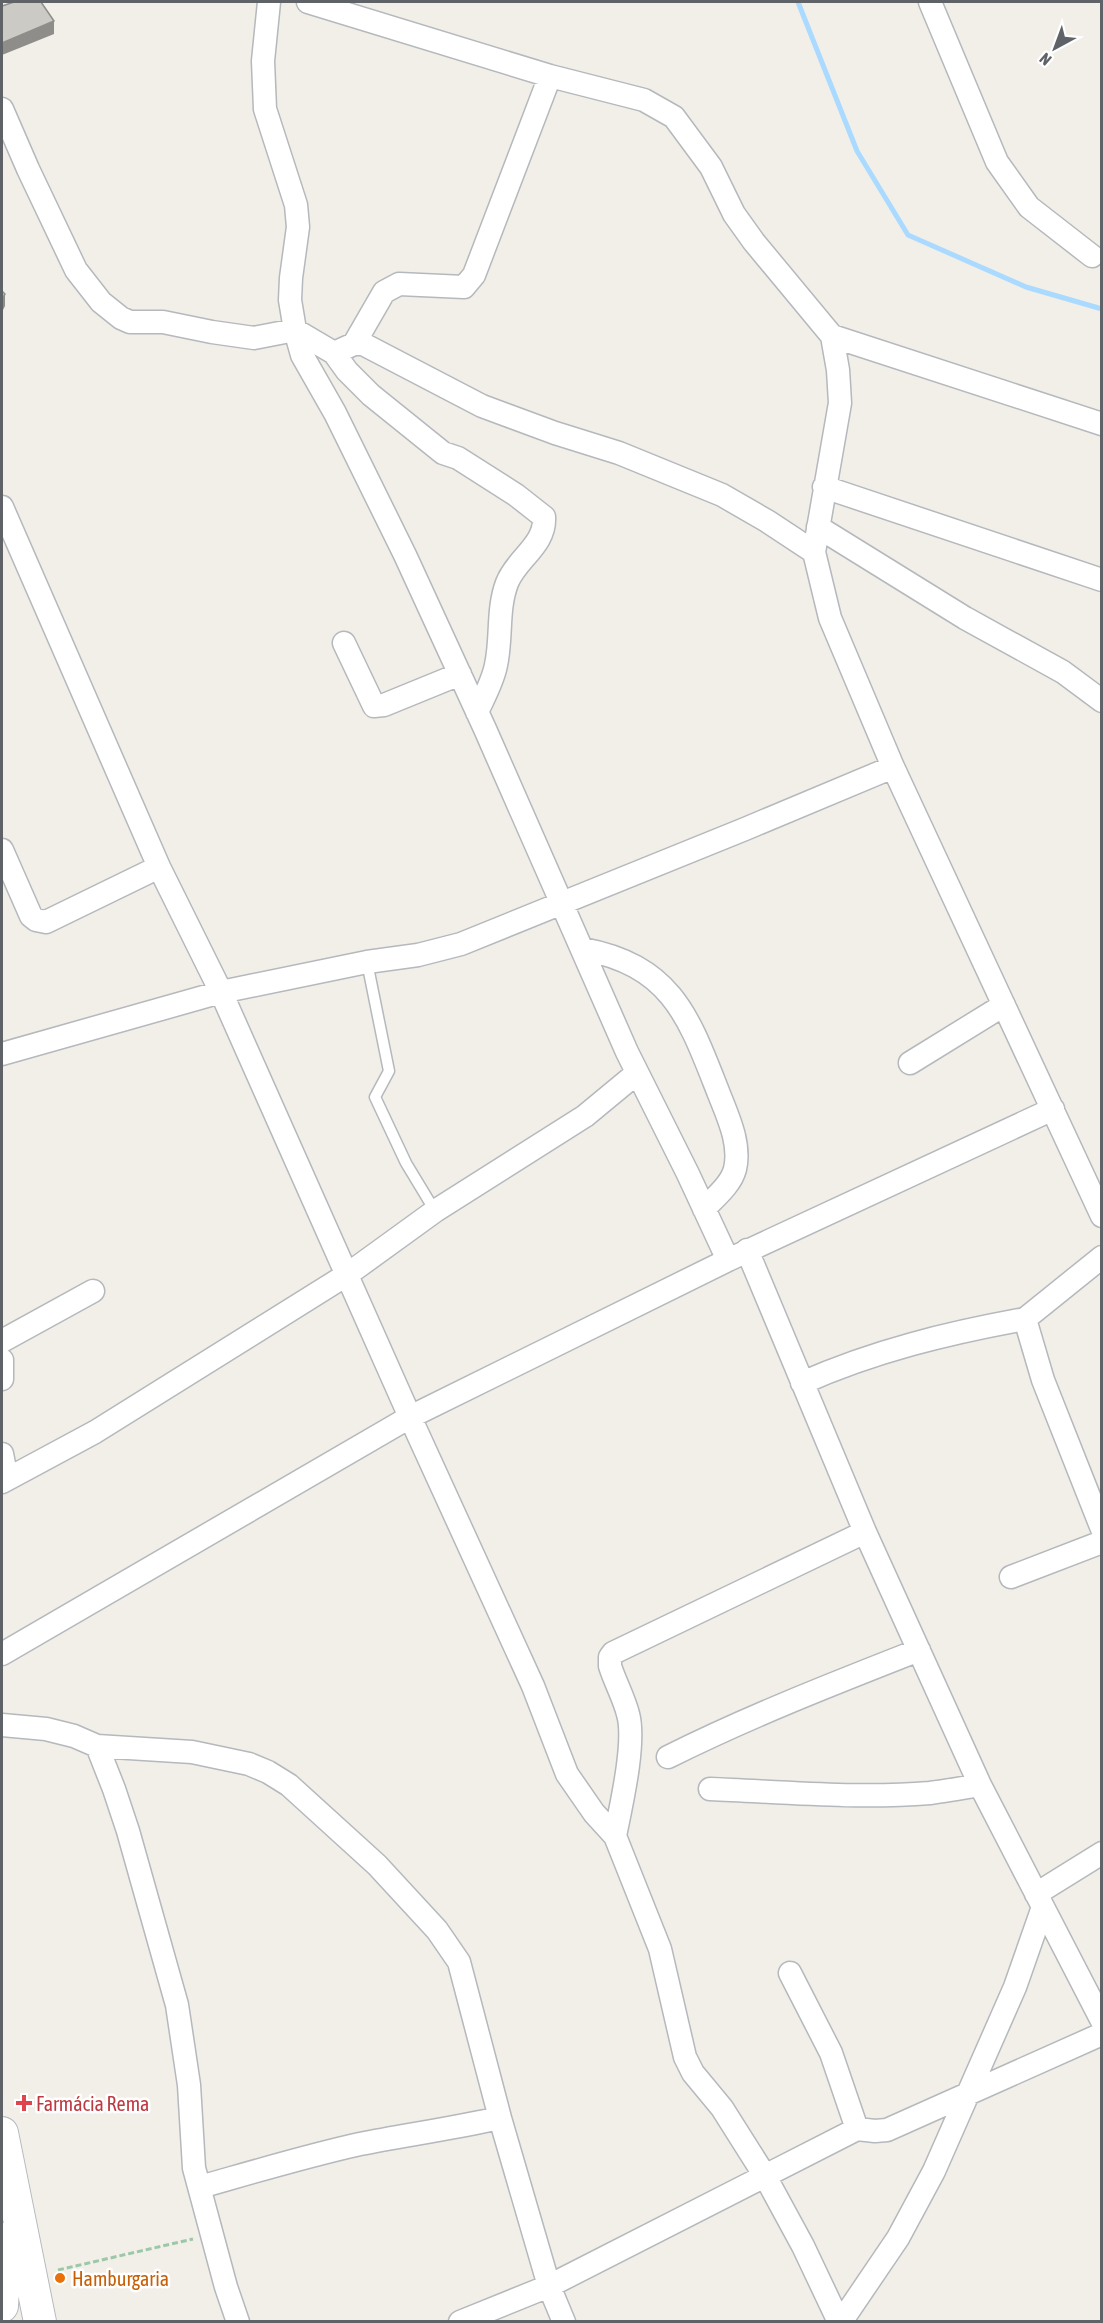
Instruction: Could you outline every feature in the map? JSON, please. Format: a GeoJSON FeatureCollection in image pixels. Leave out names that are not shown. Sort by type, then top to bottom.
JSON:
{"type":"FeatureCollection","features":[{"type":"Feature","properties":{"kind":"main road"},"geometry":{"type":"LineString","coordinates":[[2,2133],[40,2322]]}},
{"type":"Feature","properties":{"kind":"main road"},"geometry":{"type":"LineString","coordinates":[[2,2245],[2,2306]]}},
{"type":"Feature","properties":{"kind":"street"},"geometry":{"type":"LineString","coordinates":[[269,2],[263,61],[265,108],[296,205],[298,227],[290,300],[302,355],[335,413],[460,674],[637,1073],[704,1209],[737,1255],[802,1383],[865,1532],[980,1785],[1101,2021]]}},
{"type":"Feature","properties":{"kind":"street"},"geometry":{"type":"LineString","coordinates":[[308,2],[550,76],[644,100],[674,117],[711,167],[734,214],[754,242],[832,336],[838,370],[840,403],[814,552],[830,618],[893,767],[1101,1216]]}},
{"type":"Feature","properties":{"kind":"street"},"geometry":{"type":"LineString","coordinates":[[930,2],[997,162],[1029,207],[1092,256]]}},
{"type":"Feature","properties":{"kind":"street"},"geometry":{"type":"LineString","coordinates":[[477,712],[496,665],[500,617],[506,585],[510,575],[539,539],[544,526],[544,517],[516,495],[458,458],[443,453],[371,395],[347,372],[344,348],[384,292],[399,284],[464,287],[474,275],[550,76]]}},
{"type":"Feature","properties":{"kind":"street"},"geometry":{"type":"LineString","coordinates":[[2,109],[76,270],[101,302],[121,318],[130,322],[163,322],[244,338],[295,330],[344,348],[363,344],[482,406],[555,433],[619,453],[722,495],[814,552]]}},
{"type":"Feature","properties":{"kind":"street"},"geometry":{"type":"LineString","coordinates":[[832,336],[1101,424]]}},
{"type":"Feature","properties":{"kind":"street"},"geometry":{"type":"LineString","coordinates":[[824,487],[1101,580]]}},
{"type":"Feature","properties":{"kind":"street"},"geometry":{"type":"LineString","coordinates":[[2,507],[159,867],[221,992],[410,1417],[533,1686],[567,1774],[594,1812],[615,1836],[660,1949],[685,2057],[693,2073],[722,2108],[765,2176],[804,2246],[840,2322]]}},
{"type":"Feature","properties":{"kind":"street"},"geometry":{"type":"LineString","coordinates":[[818,527],[965,618],[1063,672],[1101,700]]}},
{"type":"Feature","properties":{"kind":"street"},"geometry":{"type":"LineString","coordinates":[[344,643],[374,706],[384,705],[460,674]]}},
{"type":"Feature","properties":{"kind":"street"},"geometry":{"type":"LineString","coordinates":[[2,1054],[221,992],[367,962],[418,955],[461,944],[893,767]]}},
{"type":"Feature","properties":{"kind":"street"},"geometry":{"type":"LineString","coordinates":[[2,850],[31,916],[36,920],[46,922],[159,867]]}},
{"type":"Feature","properties":{"kind":"street"},"geometry":{"type":"LineString","coordinates":[[583,949],[621,958],[662,986],[688,1018],[698,1039],[730,1123],[737,1155],[734,1172],[725,1187],[704,1209]]}},
{"type":"Feature","properties":{"kind":"street"},"geometry":{"type":"LineString","coordinates":[[910,1063],[1004,1005]]}},
{"type":"Feature","properties":{"kind":"street"},"geometry":{"type":"LineString","coordinates":[[2,1454],[4,1480],[95,1432],[348,1274],[435,1211],[585,1116],[637,1073]]}},
{"type":"Feature","properties":{"kind":"street"},"geometry":{"type":"LineString","coordinates":[[2,1654],[410,1417],[737,1255],[1053,1109]]}},
{"type":"Feature","properties":{"kind":"street"},"geometry":{"type":"LineString","coordinates":[[802,1383],[846,1363],[902,1346],[963,1330],[1025,1319],[1101,1257]]}},
{"type":"Feature","properties":{"kind":"street"},"geometry":{"type":"LineString","coordinates":[[2,1341],[93,1291]]}},
{"type":"Feature","properties":{"kind":"street"},"geometry":{"type":"LineString","coordinates":[[1025,1319],[1043,1380],[1101,1529]]}},
{"type":"Feature","properties":{"kind":"street"},"geometry":{"type":"LineString","coordinates":[[2,1360],[2,1379]]}},
{"type":"Feature","properties":{"kind":"street"},"geometry":{"type":"LineString","coordinates":[[615,1836],[624,1791],[630,1727],[628,1714],[610,1666],[613,1653],[865,1532]]}},
{"type":"Feature","properties":{"kind":"street"},"geometry":{"type":"LineString","coordinates":[[1011,1577],[1101,1542]]}},
{"type":"Feature","properties":{"kind":"street"},"geometry":{"type":"LineString","coordinates":[[668,1756],[707,1737],[919,1650]]}},
{"type":"Feature","properties":{"kind":"street"},"geometry":{"type":"LineString","coordinates":[[2,1725],[46,1729],[74,1736],[97,1746],[192,1752],[249,1764],[268,1772],[290,1785],[368,1857],[437,1930],[459,1962],[500,2118],[549,2286],[564,2322]]}},
{"type":"Feature","properties":{"kind":"street"},"geometry":{"type":"LineString","coordinates":[[97,1746],[128,1831],[177,2005],[189,2085],[194,2168],[226,2287],[238,2322]]}},
{"type":"Feature","properties":{"kind":"street"},"geometry":{"type":"LineString","coordinates":[[710,1789],[810,1794],[898,1795],[980,1785]]}},
{"type":"Feature","properties":{"kind":"street"},"geometry":{"type":"LineString","coordinates":[[840,2322],[898,2238],[934,2171],[1015,1987],[1040,1900],[1101,1853]]}},
{"type":"Feature","properties":{"kind":"street"},"geometry":{"type":"LineString","coordinates":[[790,1973],[831,2053],[857,2129]]}},
{"type":"Feature","properties":{"kind":"street"},"geometry":{"type":"LineString","coordinates":[[460,2322],[549,2286],[857,2129],[875,2132],[887,2130],[1101,2034]]}},
{"type":"Feature","properties":{"kind":"street"},"geometry":{"type":"LineString","coordinates":[[200,2187],[328,2152],[500,2118]]}},
{"type":"Feature","properties":{"kind":"lane"},"geometry":{"type":"LineString","coordinates":[[367,962],[389,1071],[375,1097],[406,1163],[435,1211]]}},
{"type":"Feature","properties":{"kind":"path"},"geometry":{"type":"LineString","coordinates":[[58,2270],[212,2235]]}},
{"type":"Feature","properties":{"kind":"building"},"geometry":{"type":"Polygon","coordinates":[[[14,2],[41,2],[54,21],[2,43],[2,6],[14,2]]]}},
{"type":"Feature","properties":{"kind":"waterway"},"geometry":{"type":"LineString","coordinates":[[798,2],[857,151],[908,235],[1026,287],[1102,309]]}},
{"type":"Feature","properties":{"kind":"place","name":"Farmácia Rema"},"geometry":{"type":"Point","coordinates":[24,2103]}},
{"type":"Feature","properties":{"kind":"place","name":"Hamburgaria"},"geometry":{"type":"Point","coordinates":[60,2278]}}]}
